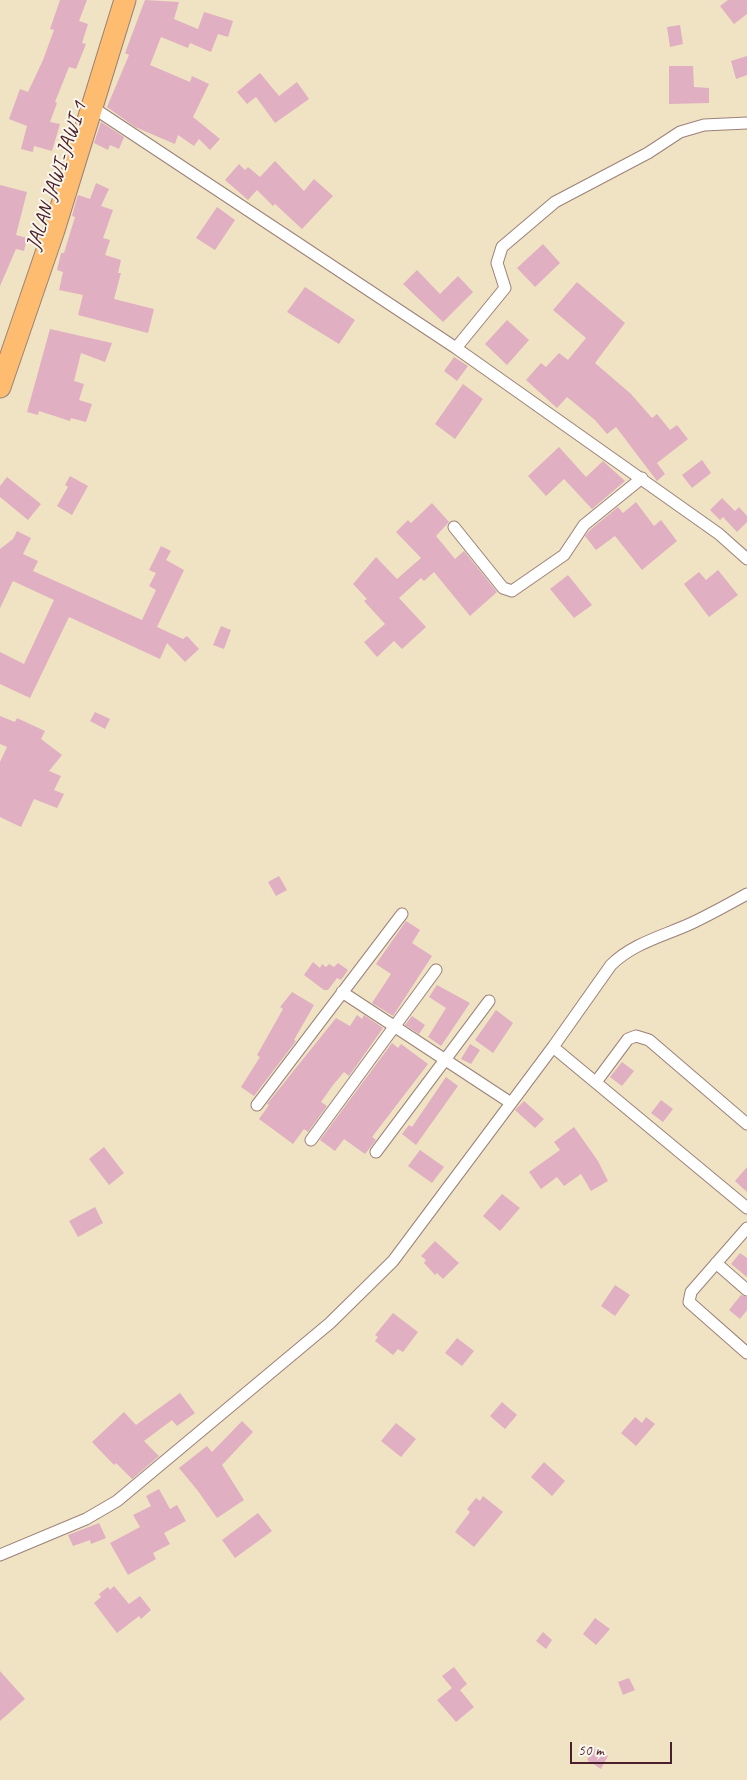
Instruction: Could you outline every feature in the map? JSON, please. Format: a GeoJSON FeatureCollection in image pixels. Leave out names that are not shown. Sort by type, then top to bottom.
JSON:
{"type":"FeatureCollection","features":[{"type":"Feature","properties":{"kind":"highway","name":"JALAN JAWI-JAWI 1"},"geometry":{"type":"LineString","coordinates":[[0,351],[48,227],[112,0]]}},
{"type":"Feature","properties":{"kind":"highway"},"geometry":{"type":"LineString","coordinates":[[0,387],[48,227],[92,107],[124,0]]}},
{"type":"Feature","properties":{"kind":"street"},"geometry":{"type":"LineString","coordinates":[[92,107],[456,348],[642,478],[719,534],[747,558]]}},
{"type":"Feature","properties":{"kind":"street"},"geometry":{"type":"LineString","coordinates":[[456,348],[505,288],[497,263],[502,247],[555,202],[648,153],[680,132],[704,125],[747,123]]}},
{"type":"Feature","properties":{"kind":"street"},"geometry":{"type":"LineString","coordinates":[[454,527],[503,588],[512,590],[564,555],[584,525],[642,478]]}},
{"type":"Feature","properties":{"kind":"street"},"geometry":{"type":"LineString","coordinates":[[0,1555],[79,1522],[117,1501],[330,1323],[394,1261],[553,1047],[611,965],[622,954],[692,923],[747,894]]}},
{"type":"Feature","properties":{"kind":"street"},"geometry":{"type":"LineString","coordinates":[[257,1104],[402,914]]}},
{"type":"Feature","properties":{"kind":"street"},"geometry":{"type":"LineString","coordinates":[[311,1140],[436,970]]}},
{"type":"Feature","properties":{"kind":"street"},"geometry":{"type":"LineString","coordinates":[[342,992],[394,1028],[511,1103]]}},
{"type":"Feature","properties":{"kind":"street"},"geometry":{"type":"LineString","coordinates":[[376,1152],[446,1061],[488,1001]]}},
{"type":"Feature","properties":{"kind":"street"},"geometry":{"type":"LineString","coordinates":[[596,1082],[628,1039],[636,1036],[648,1040],[747,1124]]}},
{"type":"Feature","properties":{"kind":"street"},"geometry":{"type":"LineString","coordinates":[[553,1047],[746,1205]]}},
{"type":"Feature","properties":{"kind":"street"},"geometry":{"type":"LineString","coordinates":[[747,1228],[691,1292],[688,1302],[747,1353]]}},
{"type":"Feature","properties":{"kind":"street"},"geometry":{"type":"LineString","coordinates":[[716,1263],[747,1290]]}},
{"type":"Feature","properties":{"kind":"building"},"geometry":{"type":"Polygon","coordinates":[[[60,0],[87,0],[79,21],[88,24],[82,43],[86,44],[76,69],[69,67],[55,102],[57,103],[50,122],[60,124],[52,151],[34,146],[33,152],[21,149],[27,126],[9,119],[20,89],[28,92],[43,60],[54,30],[50,29],[60,0]]]}},
{"type":"Feature","properties":{"kind":"building"},"geometry":{"type":"Polygon","coordinates":[[[145,0],[179,2],[174,19],[198,29],[204,12],[233,21],[228,37],[218,34],[211,52],[190,43],[188,48],[161,37],[150,65],[190,82],[192,76],[209,84],[193,117],[220,139],[210,150],[199,139],[194,146],[178,135],[175,144],[135,127],[107,107],[129,55],[125,53],[145,0]]]}},
{"type":"Feature","properties":{"kind":"building"},"geometry":{"type":"Polygon","coordinates":[[[728,0],[747,0],[747,14],[734,24],[720,6],[728,0]]]}},
{"type":"Feature","properties":{"kind":"building"},"geometry":{"type":"Polygon","coordinates":[[[680,25],[683,44],[670,47],[667,27],[680,25]]]}},
{"type":"Feature","properties":{"kind":"building"},"geometry":{"type":"Polygon","coordinates":[[[747,56],[747,75],[736,79],[731,61],[747,56]]]}},
{"type":"Feature","properties":{"kind":"building"},"geometry":{"type":"Polygon","coordinates":[[[669,66],[693,66],[694,87],[709,88],[709,103],[669,104],[669,66]]]}},
{"type":"Feature","properties":{"kind":"building"},"geometry":{"type":"Polygon","coordinates":[[[260,73],[279,96],[297,82],[309,99],[275,123],[256,97],[247,104],[237,92],[260,73]]]}},
{"type":"Feature","properties":{"kind":"building"},"geometry":{"type":"Polygon","coordinates":[[[101,122],[124,137],[119,149],[110,145],[108,150],[94,143],[101,122]]]}},
{"type":"Feature","properties":{"kind":"building"},"geometry":{"type":"Polygon","coordinates":[[[275,161],[304,191],[314,179],[333,196],[302,229],[275,204],[273,206],[257,190],[248,200],[225,180],[239,164],[245,170],[248,167],[260,177],[275,161]]]}},
{"type":"Feature","properties":{"kind":"building"},"geometry":{"type":"Polygon","coordinates":[[[96,183],[109,189],[101,206],[113,210],[103,238],[110,240],[105,255],[121,260],[118,273],[121,273],[114,299],[154,309],[148,333],[78,315],[83,295],[59,290],[63,272],[57,270],[61,253],[64,253],[75,217],[72,216],[78,195],[90,199],[96,183]]]}},
{"type":"Feature","properties":{"kind":"building"},"geometry":{"type":"Polygon","coordinates":[[[0,185],[27,192],[16,235],[27,238],[24,251],[16,249],[0,286],[0,185]]]}},
{"type":"Feature","properties":{"kind":"building"},"geometry":{"type":"Polygon","coordinates":[[[217,207],[235,220],[215,250],[196,238],[217,207]]]}},
{"type":"Feature","properties":{"kind":"building"},"geometry":{"type":"Polygon","coordinates":[[[543,244],[560,263],[535,287],[517,268],[543,244]]]}},
{"type":"Feature","properties":{"kind":"building"},"geometry":{"type":"Polygon","coordinates":[[[417,270],[440,294],[458,276],[473,292],[443,322],[403,284],[417,270]]]}},
{"type":"Feature","properties":{"kind":"building"},"geometry":{"type":"Polygon","coordinates":[[[577,282],[625,323],[595,363],[631,394],[652,418],[657,414],[670,430],[677,425],[688,439],[657,463],[665,474],[657,481],[616,427],[607,434],[595,420],[567,397],[557,408],[526,380],[541,363],[546,367],[559,353],[568,360],[586,338],[553,310],[577,282]]]}},
{"type":"Feature","properties":{"kind":"building"},"geometry":{"type":"Polygon","coordinates":[[[305,287],[355,320],[339,344],[287,312],[305,287]]]}},
{"type":"Feature","properties":{"kind":"building"},"geometry":{"type":"Polygon","coordinates":[[[507,320],[529,340],[507,365],[485,344],[507,320]]]}},
{"type":"Feature","properties":{"kind":"building"},"geometry":{"type":"Polygon","coordinates":[[[50,329],[112,343],[105,362],[81,353],[74,381],[84,384],[79,400],[92,404],[86,422],[71,418],[70,421],[39,411],[38,415],[27,412],[50,329]]]}},
{"type":"Feature","properties":{"kind":"building"},"geometry":{"type":"Polygon","coordinates":[[[454,357],[468,366],[457,381],[444,371],[454,357]]]}},
{"type":"Feature","properties":{"kind":"building"},"geometry":{"type":"Polygon","coordinates":[[[463,384],[483,399],[455,439],[435,424],[463,384]]]}},
{"type":"Feature","properties":{"kind":"building"},"geometry":{"type":"Polygon","coordinates":[[[559,447],[586,477],[603,461],[625,481],[592,509],[564,479],[546,496],[528,476],[559,447]]]}},
{"type":"Feature","properties":{"kind":"building"},"geometry":{"type":"Polygon","coordinates":[[[702,460],[711,473],[692,488],[682,475],[702,460]]]}},
{"type":"Feature","properties":{"kind":"building"},"geometry":{"type":"Polygon","coordinates":[[[70,476],[88,486],[72,515],[57,506],[68,487],[65,485],[70,476]]]}},
{"type":"Feature","properties":{"kind":"building"},"geometry":{"type":"Polygon","coordinates":[[[7,477],[41,504],[28,520],[0,497],[0,486],[7,477]]]}},
{"type":"Feature","properties":{"kind":"building"},"geometry":{"type":"Polygon","coordinates":[[[722,498],[735,511],[739,507],[747,516],[747,522],[737,532],[723,517],[720,520],[710,510],[722,498]]]}},
{"type":"Feature","properties":{"kind":"building"},"geometry":{"type":"Polygon","coordinates":[[[636,502],[654,526],[661,520],[677,541],[642,570],[615,536],[596,550],[585,536],[618,507],[623,513],[636,502]]]}},
{"type":"Feature","properties":{"kind":"building"},"geometry":{"type":"Polygon","coordinates":[[[432,503],[449,522],[436,536],[455,559],[464,551],[497,592],[470,616],[434,572],[424,581],[421,578],[399,598],[426,627],[402,649],[394,641],[377,657],[364,642],[385,624],[364,601],[367,599],[353,584],[376,557],[397,579],[421,558],[396,532],[408,520],[411,523],[432,503]]]}},
{"type":"Feature","properties":{"kind":"building"},"geometry":{"type":"Polygon","coordinates":[[[17,531],[31,538],[23,554],[38,561],[33,571],[142,620],[156,590],[149,586],[156,573],[149,570],[161,546],[171,551],[166,560],[184,570],[157,627],[183,639],[187,636],[199,649],[185,662],[167,643],[160,659],[69,617],[30,698],[0,684],[0,652],[24,664],[54,600],[13,581],[0,608],[0,549],[13,539],[17,531]]]}},
{"type":"Feature","properties":{"kind":"building"},"geometry":{"type":"Polygon","coordinates":[[[718,570],[738,595],[709,617],[684,584],[699,572],[706,580],[718,570]]]}},
{"type":"Feature","properties":{"kind":"building"},"geometry":{"type":"Polygon","coordinates":[[[568,575],[592,605],[574,618],[550,589],[568,575]]]}},
{"type":"Feature","properties":{"kind":"building"},"geometry":{"type":"Polygon","coordinates":[[[221,626],[231,630],[224,649],[213,645],[221,626]]]}},
{"type":"Feature","properties":{"kind":"building"},"geometry":{"type":"Polygon","coordinates":[[[95,712],[110,719],[105,729],[90,721],[95,712]]]}},
{"type":"Feature","properties":{"kind":"building"},"geometry":{"type":"Polygon","coordinates":[[[0,716],[15,722],[17,718],[45,731],[41,739],[62,755],[49,771],[61,776],[54,790],[64,794],[57,808],[34,799],[21,827],[0,817],[0,762],[7,747],[0,744],[0,716]]]}},
{"type":"Feature","properties":{"kind":"building"},"geometry":{"type":"Polygon","coordinates":[[[279,876],[287,890],[276,896],[268,882],[279,876]]]}},
{"type":"Feature","properties":{"kind":"building"},"geometry":{"type":"Polygon","coordinates":[[[406,921],[420,930],[412,943],[432,956],[393,1016],[372,1003],[391,974],[376,964],[406,921]]]}},
{"type":"Feature","properties":{"kind":"building"},"geometry":{"type":"Polygon","coordinates":[[[313,962],[320,968],[322,964],[326,967],[329,964],[334,967],[338,963],[348,970],[341,980],[337,978],[328,990],[324,990],[304,975],[313,962]]]}},
{"type":"Feature","properties":{"kind":"building"},"geometry":{"type":"Polygon","coordinates":[[[437,985],[470,1003],[441,1046],[428,1037],[446,1008],[429,997],[437,985]]]}},
{"type":"Feature","properties":{"kind":"building"},"geometry":{"type":"Polygon","coordinates":[[[292,992],[314,1005],[294,1040],[296,1041],[254,1096],[241,1087],[260,1057],[257,1055],[283,1009],[280,1007],[292,992]]]}},
{"type":"Feature","properties":{"kind":"building"},"geometry":{"type":"Polygon","coordinates":[[[496,1010],[513,1023],[493,1053],[475,1040],[496,1010]]]}},
{"type":"Feature","properties":{"kind":"building"},"geometry":{"type":"Polygon","coordinates":[[[357,1015],[362,1019],[364,1015],[383,1028],[349,1076],[344,1072],[333,1085],[321,1102],[327,1106],[308,1132],[304,1129],[293,1144],[259,1119],[269,1105],[267,1104],[336,1018],[350,1026],[357,1015]]]}},
{"type":"Feature","properties":{"kind":"building"},"geometry":{"type":"Polygon","coordinates":[[[412,1016],[425,1025],[419,1034],[405,1025],[412,1016]]]}},
{"type":"Feature","properties":{"kind":"building"},"geometry":{"type":"Polygon","coordinates":[[[392,1043],[398,1048],[401,1044],[428,1064],[372,1137],[376,1140],[365,1154],[344,1139],[335,1151],[320,1140],[392,1043]]]}},
{"type":"Feature","properties":{"kind":"building"},"geometry":{"type":"Polygon","coordinates":[[[470,1044],[480,1050],[471,1064],[461,1059],[470,1044]]]}},
{"type":"Feature","properties":{"kind":"building"},"geometry":{"type":"Polygon","coordinates":[[[622,1062],[634,1071],[622,1086],[610,1077],[622,1062]]]}},
{"type":"Feature","properties":{"kind":"building"},"geometry":{"type":"Polygon","coordinates":[[[446,1077],[458,1086],[416,1145],[402,1134],[409,1125],[412,1127],[446,1077]]]}},
{"type":"Feature","properties":{"kind":"building"},"geometry":{"type":"Polygon","coordinates":[[[661,1100],[673,1109],[663,1122],[651,1113],[661,1100]]]}},
{"type":"Feature","properties":{"kind":"building"},"geometry":{"type":"Polygon","coordinates":[[[524,1101],[544,1119],[535,1128],[515,1110],[524,1101]]]}},
{"type":"Feature","properties":{"kind":"building"},"geometry":{"type":"Polygon","coordinates":[[[574,1127],[598,1161],[608,1181],[591,1191],[581,1174],[564,1186],[557,1177],[541,1189],[529,1172],[560,1150],[554,1142],[574,1127]]]}},
{"type":"Feature","properties":{"kind":"building"},"geometry":{"type":"Polygon","coordinates":[[[104,1147],[124,1173],[109,1185],[89,1159],[104,1147]]]}},
{"type":"Feature","properties":{"kind":"building"},"geometry":{"type":"Polygon","coordinates":[[[420,1150],[444,1167],[432,1183],[408,1166],[420,1150]]]}},
{"type":"Feature","properties":{"kind":"building"},"geometry":{"type":"Polygon","coordinates":[[[747,1167],[747,1192],[735,1181],[747,1167]]]}},
{"type":"Feature","properties":{"kind":"building"},"geometry":{"type":"Polygon","coordinates":[[[502,1194],[520,1208],[500,1231],[483,1216],[502,1194]]]}},
{"type":"Feature","properties":{"kind":"building"},"geometry":{"type":"Polygon","coordinates":[[[95,1207],[103,1223],[78,1237],[69,1221],[95,1207]]]}},
{"type":"Feature","properties":{"kind":"building"},"geometry":{"type":"Polygon","coordinates":[[[435,1241],[459,1263],[443,1279],[437,1273],[435,1275],[424,1263],[426,1260],[421,1256],[435,1241]]]}},
{"type":"Feature","properties":{"kind":"building"},"geometry":{"type":"Polygon","coordinates":[[[740,1253],[747,1258],[747,1277],[731,1264],[740,1253]]]}},
{"type":"Feature","properties":{"kind":"building"},"geometry":{"type":"Polygon","coordinates":[[[615,1285],[630,1295],[615,1316],[601,1306],[615,1285]]]}},
{"type":"Feature","properties":{"kind":"building"},"geometry":{"type":"Polygon","coordinates":[[[741,1295],[747,1297],[747,1310],[740,1319],[729,1310],[741,1295]]]}},
{"type":"Feature","properties":{"kind":"building"},"geometry":{"type":"Polygon","coordinates":[[[393,1313],[418,1332],[403,1352],[398,1349],[393,1355],[375,1341],[378,1337],[375,1335],[393,1313]]]}},
{"type":"Feature","properties":{"kind":"building"},"geometry":{"type":"Polygon","coordinates":[[[457,1338],[474,1351],[462,1366],[445,1353],[457,1338]]]}},
{"type":"Feature","properties":{"kind":"building"},"geometry":{"type":"Polygon","coordinates":[[[180,1393],[195,1413],[177,1426],[172,1420],[144,1441],[159,1456],[132,1479],[116,1463],[114,1465],[92,1442],[124,1412],[136,1425],[180,1393]]]}},
{"type":"Feature","properties":{"kind":"building"},"geometry":{"type":"Polygon","coordinates":[[[502,1402],[517,1415],[505,1429],[490,1416],[502,1402]]]}},
{"type":"Feature","properties":{"kind":"building"},"geometry":{"type":"Polygon","coordinates":[[[635,1417],[642,1423],[646,1417],[655,1424],[636,1446],[621,1433],[635,1417]]]}},
{"type":"Feature","properties":{"kind":"building"},"geometry":{"type":"Polygon","coordinates":[[[242,1421],[253,1432],[222,1465],[244,1500],[217,1518],[179,1468],[207,1446],[212,1452],[242,1421]]]}},
{"type":"Feature","properties":{"kind":"building"},"geometry":{"type":"Polygon","coordinates":[[[396,1423],[416,1439],[401,1457],[381,1441],[396,1423]]]}},
{"type":"Feature","properties":{"kind":"building"},"geometry":{"type":"Polygon","coordinates":[[[544,1462],[565,1481],[552,1496],[531,1477],[544,1462]]]}},
{"type":"Feature","properties":{"kind":"building"},"geometry":{"type":"Polygon","coordinates":[[[159,1489],[170,1509],[177,1505],[186,1521],[164,1533],[170,1544],[153,1553],[156,1559],[128,1575],[110,1543],[140,1527],[133,1515],[151,1506],[146,1496],[159,1489]]]}},
{"type":"Feature","properties":{"kind":"building"},"geometry":{"type":"Polygon","coordinates":[[[483,1496],[503,1512],[474,1547],[455,1532],[470,1512],[467,1509],[476,1498],[480,1501],[483,1496]]]}},
{"type":"Feature","properties":{"kind":"building"},"geometry":{"type":"Polygon","coordinates":[[[258,1513],[272,1531],[235,1558],[222,1540],[258,1513]]]}},
{"type":"Feature","properties":{"kind":"building"},"geometry":{"type":"Polygon","coordinates":[[[99,1523],[106,1538],[91,1544],[90,1540],[73,1546],[68,1535],[99,1523]]]}},
{"type":"Feature","properties":{"kind":"building"},"geometry":{"type":"Polygon","coordinates":[[[114,1586],[129,1604],[140,1596],[151,1610],[141,1619],[139,1616],[117,1633],[94,1603],[101,1597],[99,1594],[108,1587],[110,1590],[114,1586]]]}},
{"type":"Feature","properties":{"kind":"building"},"geometry":{"type":"Polygon","coordinates":[[[595,1618],[610,1629],[596,1645],[583,1634],[595,1618]]]}},
{"type":"Feature","properties":{"kind":"building"},"geometry":{"type":"Polygon","coordinates":[[[543,1632],[552,1640],[546,1649],[536,1641],[543,1632]]]}},
{"type":"Feature","properties":{"kind":"building"},"geometry":{"type":"Polygon","coordinates":[[[454,1667],[467,1684],[460,1690],[474,1707],[456,1722],[437,1700],[452,1688],[442,1676],[454,1667]]]}},
{"type":"Feature","properties":{"kind":"building"},"geometry":{"type":"Polygon","coordinates":[[[0,1671],[25,1699],[0,1721],[0,1671]]]}},
{"type":"Feature","properties":{"kind":"building"},"geometry":{"type":"Polygon","coordinates":[[[629,1678],[635,1690],[623,1695],[618,1682],[629,1678]]]}},
{"type":"Feature","properties":{"kind":"building"},"geometry":{"type":"Polygon","coordinates":[[[594,1748],[608,1756],[601,1769],[587,1760],[594,1748]]]}}]}
